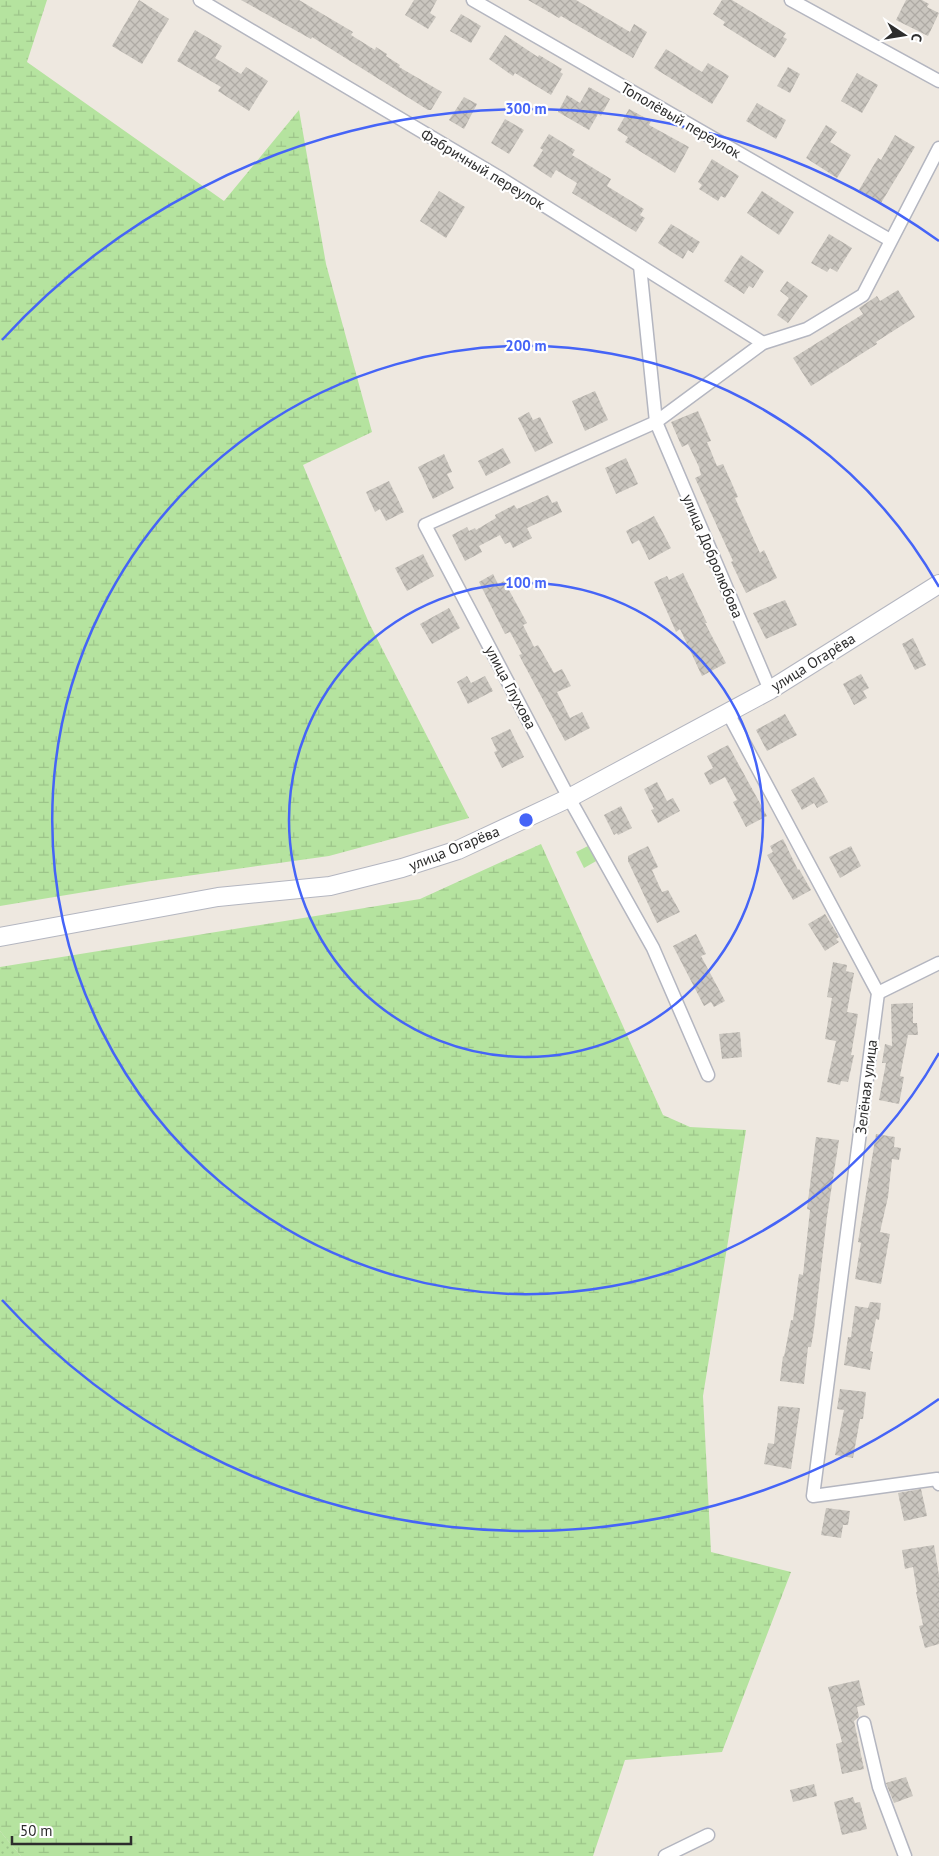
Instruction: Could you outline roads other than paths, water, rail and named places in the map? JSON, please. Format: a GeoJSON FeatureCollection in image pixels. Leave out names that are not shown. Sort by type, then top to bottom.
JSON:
{"type":"FeatureCollection","features":[{"type":"Feature","properties":{"kind":"main road","name":"улица Огарёва"},"geometry":{"type":"LineString","coordinates":[[0,937],[218,897],[330,886],[402,868],[458,850],[569,798],[728,713],[770,690],[938,589]]}},
{"type":"Feature","properties":{"kind":"street","name":"Фабричный переулок"},"geometry":{"type":"LineString","coordinates":[[200,0],[502,179],[763,343]]}},
{"type":"Feature","properties":{"kind":"street","name":"Тополёвый переулок"},"geometry":{"type":"LineString","coordinates":[[473,0],[890,240]]}},
{"type":"Feature","properties":{"kind":"street"},"geometry":{"type":"LineString","coordinates":[[791,0],[939,81]]}},
{"type":"Feature","properties":{"kind":"street"},"geometry":{"type":"LineString","coordinates":[[656,422],[763,343],[807,329],[863,295],[939,148]]}},
{"type":"Feature","properties":{"kind":"street","name":"улица Добролюбова"},"geometry":{"type":"LineString","coordinates":[[640,266],[656,422],[770,690]]}},
{"type":"Feature","properties":{"kind":"street","name":"улица Глухова"},"geometry":{"type":"LineString","coordinates":[[656,422],[425,525],[569,798],[653,948],[708,1075]]}},
{"type":"Feature","properties":{"kind":"street"},"geometry":{"type":"LineString","coordinates":[[728,713],[878,993],[939,964]]}},
{"type":"Feature","properties":{"kind":"street","name":"Зелёная улица"},"geometry":{"type":"LineString","coordinates":[[878,993],[813,1496],[937,1479],[939,1484]]}},
{"type":"Feature","properties":{"kind":"street"},"geometry":{"type":"LineString","coordinates":[[864,1723],[879,1787],[905,1856]]}},
{"type":"Feature","properties":{"kind":"street"},"geometry":{"type":"LineString","coordinates":[[665,1856],[708,1835]]}}]}
